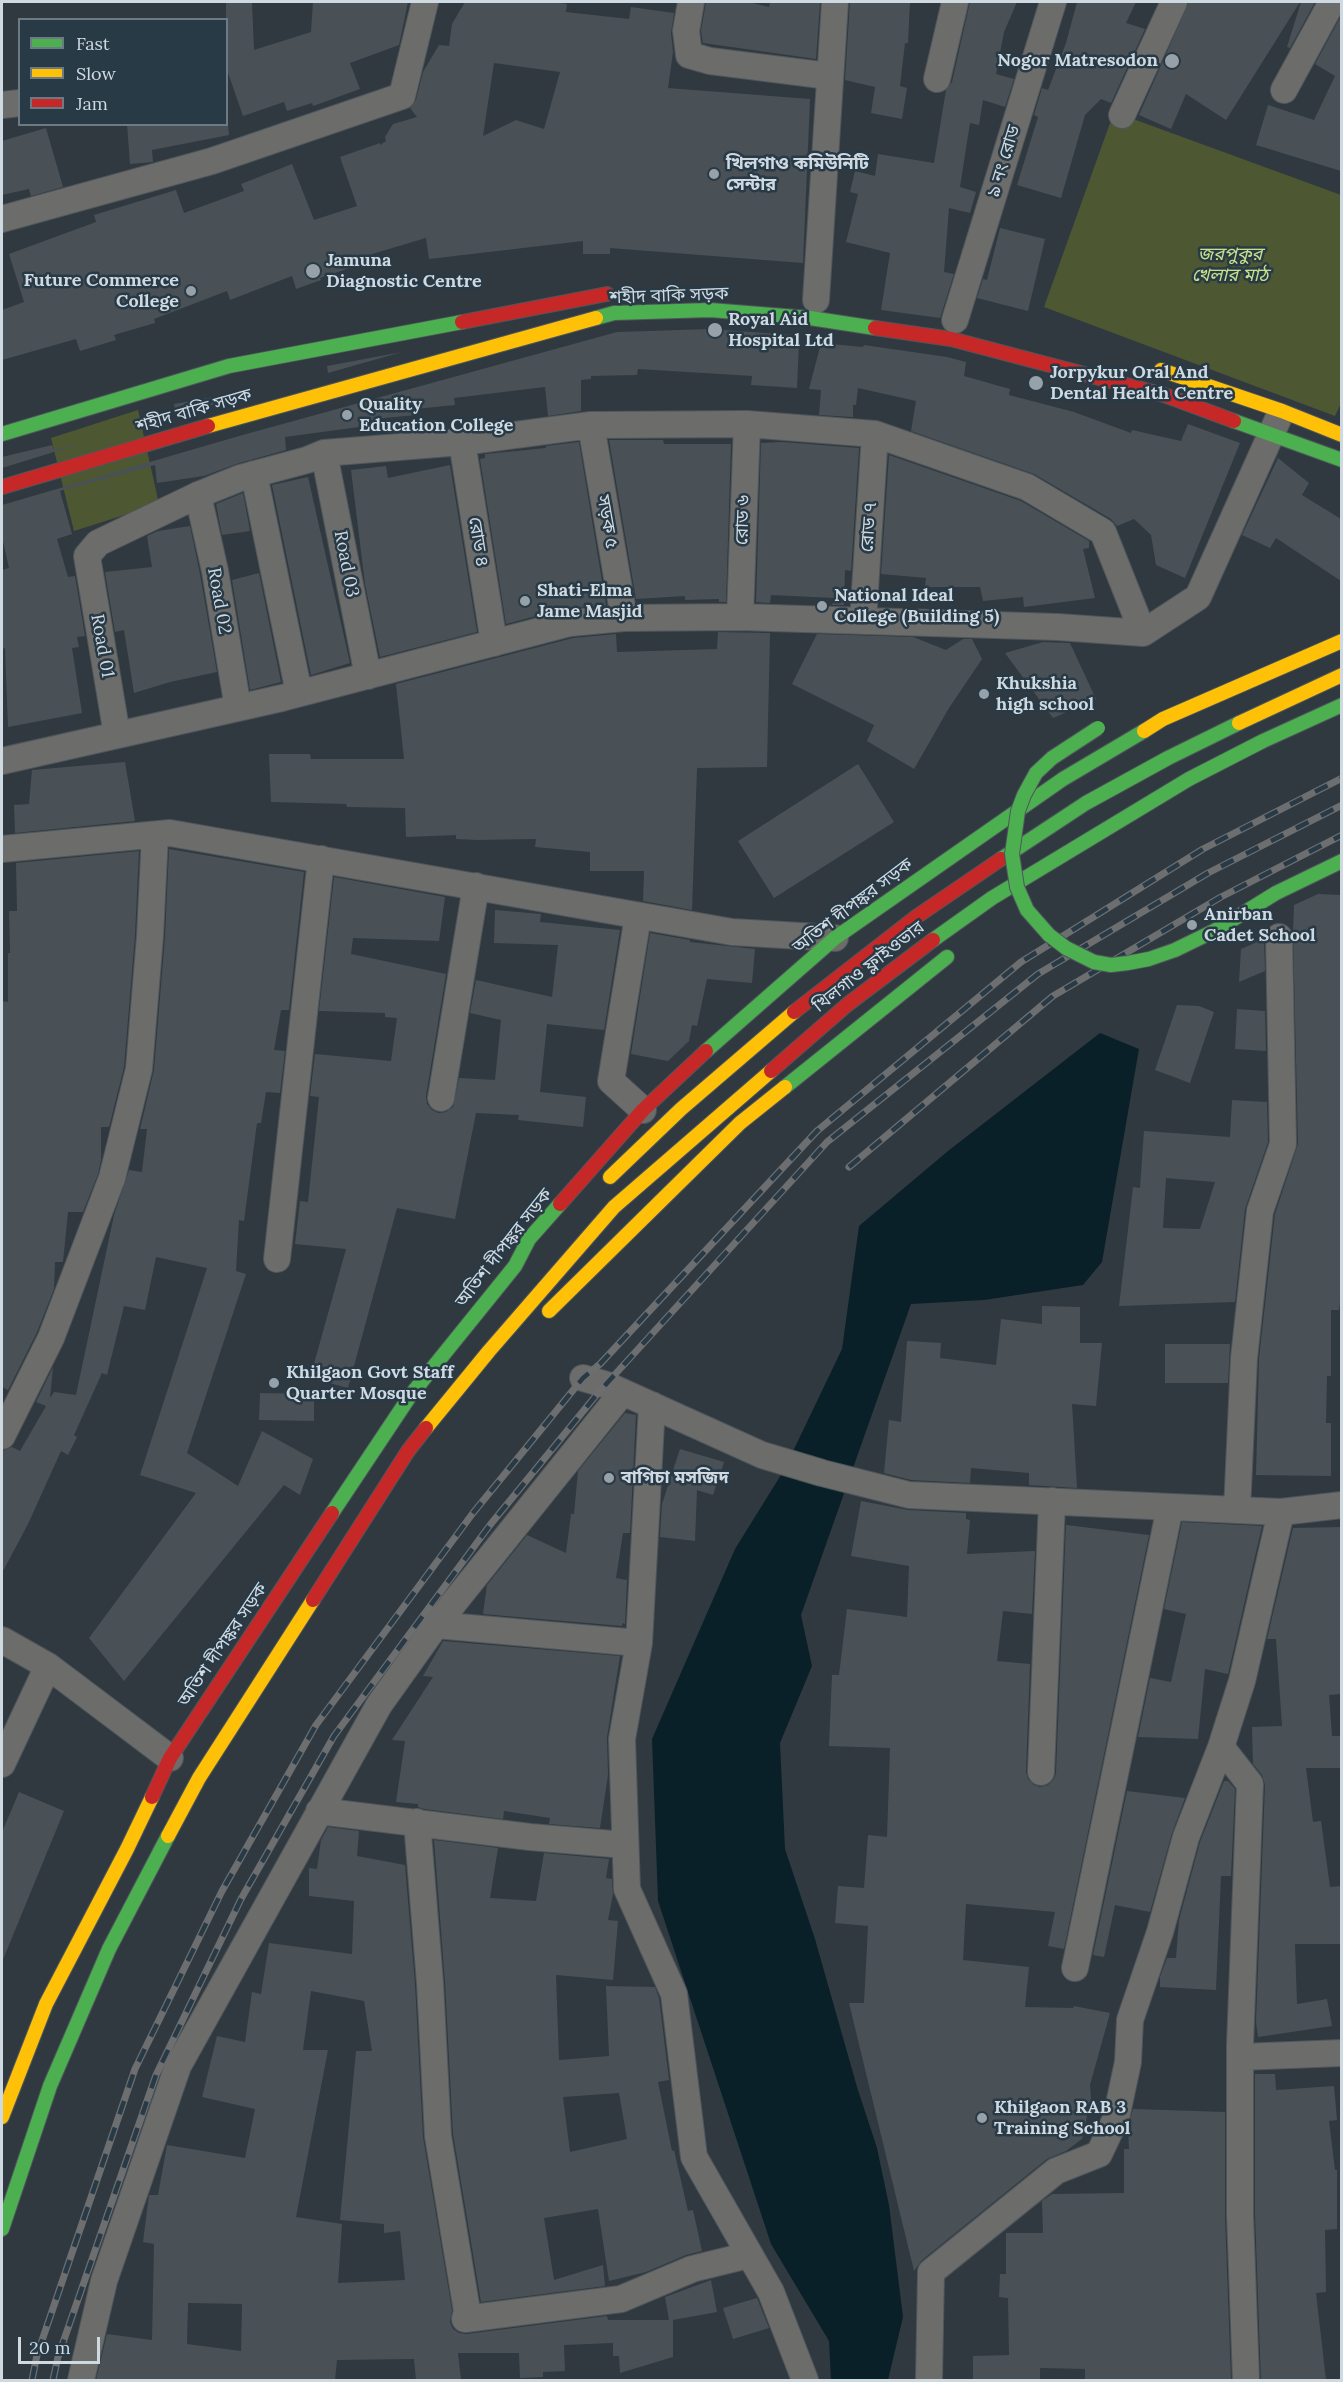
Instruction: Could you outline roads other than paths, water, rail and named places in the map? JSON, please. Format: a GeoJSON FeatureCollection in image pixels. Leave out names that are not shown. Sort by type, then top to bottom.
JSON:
{"type":"FeatureCollection","features":[{"type":"Feature","properties":{"kind":"main road","name":"শহীদ বাকি সড়ক"},"geometry":{"type":"LineString","coordinates":[[2,434],[229,366],[623,293]]}},
{"type":"Feature","properties":{"kind":"main road","name":"শহীদ বাকি সড়ক"},"geometry":{"type":"LineString","coordinates":[[2,487],[234,418],[614,313],[710,310],[788,316],[951,339],[1164,395],[1341,435]]}},
{"type":"Feature","properties":{"kind":"main road","name":"শহীদ বাকি সড়ক"},"geometry":{"type":"LineString","coordinates":[[1147,367],[1277,422],[1341,460]]}},
{"type":"Feature","properties":{"kind":"main road"},"geometry":{"type":"LineString","coordinates":[[1296,646],[1341,631]]}},
{"type":"Feature","properties":{"kind":"main road","name":"অতিশ দীপঙ্কর সড়ক"},"geometry":{"type":"LineString","coordinates":[[2,2229],[50,2086],[185,1768],[410,1396],[514,1266],[529,1239],[643,1110],[732,1027],[835,938],[1063,779],[1162,719],[1341,641]]}},
{"type":"Feature","properties":{"kind":"main road","name":"খিলগাও ফ্লাইওভার"},"geometry":{"type":"LineString","coordinates":[[600,1187],[681,1109],[776,1026],[916,917],[969,880],[1086,803],[1168,758],[1341,675]]}},
{"type":"Feature","properties":{"kind":"main road","name":"খিলগাও ফ্লাইওভার"},"geometry":{"type":"LineString","coordinates":[[494,1356],[614,1207],[848,1004],[975,909],[1103,830],[1189,779],[1341,705]]}},
{"type":"Feature","properties":{"kind":"main road"},"geometry":{"type":"LineString","coordinates":[[1109,723],[1068,747],[1036,773],[1018,811],[1012,854],[1017,887],[1027,910],[1038,924],[1065,948],[1094,962],[1111,965],[1149,959],[1197,940],[1276,893],[1341,861]]}},
{"type":"Feature","properties":{"kind":"main road"},"geometry":{"type":"LineString","coordinates":[[1008,914],[1038,895]]}},
{"type":"Feature","properties":{"kind":"main road"},"geometry":{"type":"LineString","coordinates":[[540,1320],[740,1123],[960,947]]}},
{"type":"Feature","properties":{"kind":"main road"},"geometry":{"type":"LineString","coordinates":[[514,1266],[544,1242]]}},
{"type":"Feature","properties":{"kind":"main road","name":"অতিশ দীপঙ্কর সড়ক"},"geometry":{"type":"LineString","coordinates":[[2,2117],[46,2004],[127,1849],[408,1451],[494,1356]]}},
{"type":"Feature","properties":{"kind":"street"},"geometry":{"type":"LineString","coordinates":[[2,219],[212,161],[402,96],[425,2]]}},
{"type":"Feature","properties":{"kind":"street"},"geometry":{"type":"LineString","coordinates":[[692,2],[686,31],[689,55],[710,61],[829,76]]}},
{"type":"Feature","properties":{"kind":"street"},"geometry":{"type":"LineString","coordinates":[[815,300],[835,2]]}},
{"type":"Feature","properties":{"kind":"street"},"geometry":{"type":"LineString","coordinates":[[937,79],[956,2]]}},
{"type":"Feature","properties":{"kind":"street","name":"৯ নং রোড"},"geometry":{"type":"LineString","coordinates":[[955,320],[1053,2]]}},
{"type":"Feature","properties":{"kind":"street"},"geometry":{"type":"LineString","coordinates":[[1122,115],[1174,2]]}},
{"type":"Feature","properties":{"kind":"street"},"geometry":{"type":"LineString","coordinates":[[1284,90],[1332,2]]}},
{"type":"Feature","properties":{"kind":"street"},"geometry":{"type":"LineString","coordinates":[[2,105],[18,103]]}},
{"type":"Feature","properties":{"kind":"street"},"geometry":{"type":"LineString","coordinates":[[2,761],[238,708],[570,623],[624,618],[740,617],[1058,627],[1143,633],[1198,597],[1277,422]]}},
{"type":"Feature","properties":{"kind":"street"},"geometry":{"type":"LineString","coordinates":[[198,495],[254,474],[307,460],[324,453],[462,442],[591,425],[747,424],[875,434],[1027,487],[1103,532],[1143,633]]}},
{"type":"Feature","properties":{"kind":"street","name":"রোড ৬"},"geometry":{"type":"LineString","coordinates":[[740,617],[747,424]]}},
{"type":"Feature","properties":{"kind":"street","name":"সড়ক ৫"},"geometry":{"type":"LineString","coordinates":[[591,425],[624,618]]}},
{"type":"Feature","properties":{"kind":"street","name":"রোড ৭"},"geometry":{"type":"LineString","coordinates":[[863,621],[875,434]]}},
{"type":"Feature","properties":{"kind":"street","name":"রোড ৪"},"geometry":{"type":"LineString","coordinates":[[462,442],[494,643]]}},
{"type":"Feature","properties":{"kind":"street","name":"Road 03"},"geometry":{"type":"LineString","coordinates":[[324,453],[368,676]]}},
{"type":"Feature","properties":{"kind":"street"},"geometry":{"type":"LineString","coordinates":[[254,474],[299,693]]}},
{"type":"Feature","properties":{"kind":"street","name":"Road 01"},"geometry":{"type":"LineString","coordinates":[[117,735],[87,556],[99,543],[198,495]]}},
{"type":"Feature","properties":{"kind":"street","name":"Road 02"},"geometry":{"type":"LineString","coordinates":[[198,495],[238,708]]}},
{"type":"Feature","properties":{"kind":"street"},"geometry":{"type":"LineString","coordinates":[[2,849],[170,832],[732,932],[835,938]]}},
{"type":"Feature","properties":{"kind":"street"},"geometry":{"type":"LineString","coordinates":[[2,1436],[51,1338],[112,1178],[139,1069],[150,936],[155,835]]}},
{"type":"Feature","properties":{"kind":"street"},"geometry":{"type":"LineString","coordinates":[[277,1259],[321,859]]}},
{"type":"Feature","properties":{"kind":"street"},"geometry":{"type":"LineString","coordinates":[[441,1098],[476,886]]}},
{"type":"Feature","properties":{"kind":"street"},"geometry":{"type":"LineString","coordinates":[[638,916],[611,1081],[643,1110]]}},
{"type":"Feature","properties":{"kind":"street"},"geometry":{"type":"LineString","coordinates":[[1237,1510],[1244,1358],[1260,1211],[1282,1144],[1279,937]]}},
{"type":"Feature","properties":{"kind":"street"},"geometry":{"type":"LineString","coordinates":[[583,1378],[607,1385],[622,1394],[652,1405],[762,1455],[909,1496],[1281,1512],[1341,1505]]}},
{"type":"Feature","properties":{"kind":"street"},"geometry":{"type":"LineString","coordinates":[[81,2380],[104,2281],[178,2066],[379,1705],[436,1625],[622,1394]]}},
{"type":"Feature","properties":{"kind":"street"},"geometry":{"type":"LineString","coordinates":[[652,1405],[639,1643],[622,1739],[627,1889],[674,1994],[694,2157],[771,2292],[805,2380]]}},
{"type":"Feature","properties":{"kind":"street"},"geometry":{"type":"LineString","coordinates":[[1041,1772],[1052,1501]]}},
{"type":"Feature","properties":{"kind":"street"},"geometry":{"type":"LineString","coordinates":[[1075,1968],[1170,1507]]}},
{"type":"Feature","properties":{"kind":"street"},"geometry":{"type":"LineString","coordinates":[[929,2380],[931,2272],[1056,2171],[1099,2154],[1116,2118],[1128,2062],[1130,2020],[1160,1932],[1186,1837],[1221,1748],[1242,1681],[1281,1512]]}},
{"type":"Feature","properties":{"kind":"street"},"geometry":{"type":"LineString","coordinates":[[436,1625],[639,1643]]}},
{"type":"Feature","properties":{"kind":"street"},"geometry":{"type":"LineString","coordinates":[[2,1640],[48,1666],[185,1768]]}},
{"type":"Feature","properties":{"kind":"street"},"geometry":{"type":"LineString","coordinates":[[2,1764],[48,1666]]}},
{"type":"Feature","properties":{"kind":"street"},"geometry":{"type":"LineString","coordinates":[[1221,1748],[1250,1784],[1240,2057],[1240,2214],[1246,2380]]}},
{"type":"Feature","properties":{"kind":"street"},"geometry":{"type":"LineString","coordinates":[[319,1811],[530,1837],[625,1845]]}},
{"type":"Feature","properties":{"kind":"street"},"geometry":{"type":"LineString","coordinates":[[417,1822],[430,1983],[438,2136],[467,2311],[465,2319],[621,2299],[692,2270],[749,2254]]}},
{"type":"Feature","properties":{"kind":"street"},"geometry":{"type":"LineString","coordinates":[[1240,2057],[1341,2054]]}},
{"type":"Feature","properties":{"kind":"water"},"geometry":{"type":"Polygon","coordinates":[[[1100,1033],[1139,1049],[1102,1262],[1083,1285],[984,1300],[911,1304],[801,1615],[812,1666],[780,1743],[785,1849],[815,1939],[857,2087],[877,2148],[889,2205],[903,2317],[888,2380],[831,2380],[829,2341],[771,2244],[658,1901],[652,1739],[735,1549],[784,1470],[842,1349],[859,1226],[948,1151],[1100,1033]]]}},
{"type":"Feature","properties":{"kind":"railway"},"geometry":{"type":"LineString","coordinates":[[32,2380],[37,2355],[135,2069],[222,1891],[316,1725],[473,1513],[583,1378],[600,1364],[817,1131],[1021,962],[1203,849],[1342,778]]}},
{"type":"Feature","properties":{"kind":"railway"},"geometry":{"type":"LineString","coordinates":[[53,2380],[58,2357],[156,2075],[241,1899],[334,1736],[490,1525],[598,1393],[827,1142],[1038,974],[1208,873],[1342,805]]}},
{"type":"Feature","properties":{"kind":"railway"},"geometry":{"type":"LineString","coordinates":[[849,1167],[1053,996],[1221,897],[1342,835]]}},
{"type":"Feature","properties":{"kind":"place","name":"Nogor Matresodon"},"geometry":{"type":"Point","coordinates":[1172,61]}},
{"type":"Feature","properties":{"kind":"place","name":"খিলগাও কমিউনিটি সেন্টার"},"geometry":{"type":"Point","coordinates":[714,174]}},
{"type":"Feature","properties":{"kind":"place","name":"Jamuna Diagnostic Centre"},"geometry":{"type":"Point","coordinates":[313,271]}},
{"type":"Feature","properties":{"kind":"place","name":"Future Commerce College"},"geometry":{"type":"Point","coordinates":[191,291]}},
{"type":"Feature","properties":{"kind":"place","name":"Royal Aid Hospital Ltd"},"geometry":{"type":"Point","coordinates":[715,330]}},
{"type":"Feature","properties":{"kind":"place","name":"Jorpykur Oral And Dental Health Centre"},"geometry":{"type":"Point","coordinates":[1036,383]}},
{"type":"Feature","properties":{"kind":"place","name":"Quality Education College"},"geometry":{"type":"Point","coordinates":[347,415]}},
{"type":"Feature","properties":{"kind":"place","name":"Shati-Elma Jame Masjid"},"geometry":{"type":"Point","coordinates":[525,601]}},
{"type":"Feature","properties":{"kind":"place","name":"National Ideal College (Building 5)"},"geometry":{"type":"Point","coordinates":[822,606]}},
{"type":"Feature","properties":{"kind":"place","name":"Khukshia high school"},"geometry":{"type":"Point","coordinates":[984,694]}},
{"type":"Feature","properties":{"kind":"place","name":"Anirban Cadet School"},"geometry":{"type":"Point","coordinates":[1192,925]}},
{"type":"Feature","properties":{"kind":"place","name":"Khilgaon Govt Staff Quarter Mosque"},"geometry":{"type":"Point","coordinates":[274,1383]}},
{"type":"Feature","properties":{"kind":"place","name":"বাগিচা মসজিদ"},"geometry":{"type":"Point","coordinates":[609,1478]}},
{"type":"Feature","properties":{"kind":"place","name":"Khilgaon RAB 3 Training School"},"geometry":{"type":"Point","coordinates":[982,2118]}},
{"type":"Feature","properties":{"kind":"park label","name":"জরপুকুর খেলার মাঠ"},"geometry":{"type":"Point","coordinates":[1230,265]}}]}
